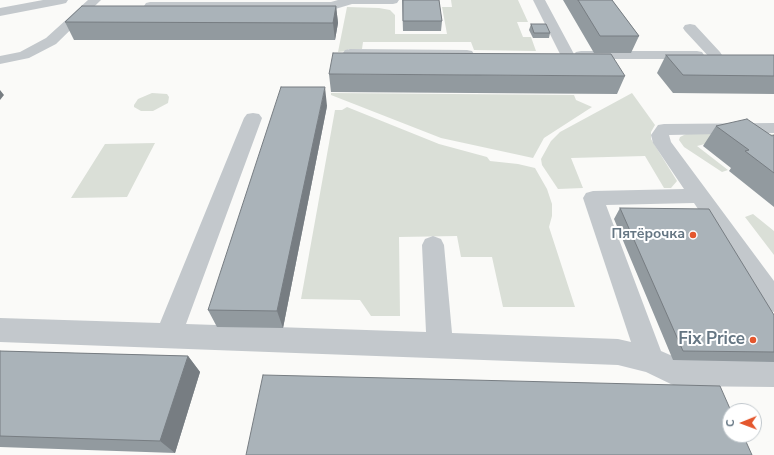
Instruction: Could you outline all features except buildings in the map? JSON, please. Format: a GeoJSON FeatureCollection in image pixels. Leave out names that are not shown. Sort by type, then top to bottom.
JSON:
{"type":"FeatureCollection","features":[{"type":"Feature","properties":{"kind":"lane"},"geometry":{"type":"LineString","coordinates":[[0,12],[62,0]]}},
{"type":"Feature","properties":{"kind":"lane"},"geometry":{"type":"LineString","coordinates":[[0,60],[24,55],[51,41],[95,0]]}},
{"type":"Feature","properties":{"kind":"lane"},"geometry":{"type":"LineString","coordinates":[[150,7],[332,6],[351,0],[393,0]]}},
{"type":"Feature","properties":{"kind":"lane"},"geometry":{"type":"LineString","coordinates":[[539,0],[567,55]]}},
{"type":"Feature","properties":{"kind":"lane"},"geometry":{"type":"LineString","coordinates":[[690,28],[715,55]]}},
{"type":"Feature","properties":{"kind":"lane"},"geometry":{"type":"LineString","coordinates":[[350,53],[482,54]]}},
{"type":"Feature","properties":{"kind":"lane"},"geometry":{"type":"LineString","coordinates":[[551,55],[730,56]]}},
{"type":"Feature","properties":{"kind":"lane"},"geometry":{"type":"LineString","coordinates":[[168,334],[253,118]]}},
{"type":"Feature","properties":{"kind":"lane"},"geometry":{"type":"LineString","coordinates":[[774,128],[664,129],[660,135],[662,143],[774,301]]}},
{"type":"Feature","properties":{"kind":"lane"},"geometry":{"type":"LineString","coordinates":[[651,360],[592,198],[701,196]]}},
{"type":"Feature","properties":{"kind":"lane"},"geometry":{"type":"LineString","coordinates":[[433,246],[440,346]]}},
{"type":"Feature","properties":{"kind":"lane"},"geometry":{"type":"LineString","coordinates":[[0,330],[168,334],[618,352],[651,360],[675,372],[774,374]]}},
{"type":"Feature","properties":{"kind":"shaded area"},"geometry":{"type":"Polygon","coordinates":[[[451,0],[518,0],[528,22],[517,22],[523,37],[531,37],[536,51],[474,50],[471,42],[363,42],[362,49],[348,49],[348,51],[338,52],[347,7],[379,8],[390,10],[395,15],[395,34],[447,34],[442,7],[452,7],[451,0]]]}},
{"type":"Feature","properties":{"kind":"shaded area"},"geometry":{"type":"Polygon","coordinates":[[[152,93],[167,94],[169,97],[168,103],[153,111],[141,111],[134,107],[138,99],[152,93]]]}},
{"type":"Feature","properties":{"kind":"shaded area"},"geometry":{"type":"Polygon","coordinates":[[[331,93],[574,95],[576,100],[592,107],[544,138],[533,158],[441,138],[331,95],[331,93]]]}},
{"type":"Feature","properties":{"kind":"shaded area"},"geometry":{"type":"Polygon","coordinates":[[[632,93],[655,125],[651,132],[651,139],[677,181],[671,188],[664,188],[645,156],[571,158],[583,188],[558,189],[542,165],[541,159],[551,141],[560,132],[632,93]]]}},
{"type":"Feature","properties":{"kind":"shaded area"},"geometry":{"type":"Polygon","coordinates":[[[347,107],[439,144],[487,157],[490,161],[518,164],[535,168],[547,189],[552,204],[552,216],[549,227],[575,307],[503,307],[492,257],[461,257],[457,236],[399,237],[400,316],[371,316],[360,300],[301,299],[335,110],[342,110],[347,107]]]}},
{"type":"Feature","properties":{"kind":"shaded area"},"geometry":{"type":"Polygon","coordinates":[[[686,134],[774,134],[774,153],[733,137],[697,146],[728,170],[722,172],[684,147],[679,140],[680,137],[686,134]]]}},
{"type":"Feature","properties":{"kind":"shaded area"},"geometry":{"type":"Polygon","coordinates":[[[155,143],[127,197],[71,198],[105,144],[155,143]]]}},
{"type":"Feature","properties":{"kind":"shaded area"},"geometry":{"type":"Polygon","coordinates":[[[753,214],[774,231],[774,255],[745,217],[753,214]]]}},
{"type":"Feature","properties":{"kind":"place","name":"Пятёрочка"},"geometry":{"type":"Point","coordinates":[693,235]}},
{"type":"Feature","properties":{"kind":"place","name":"Fix Price"},"geometry":{"type":"Point","coordinates":[753,340]}}]}
